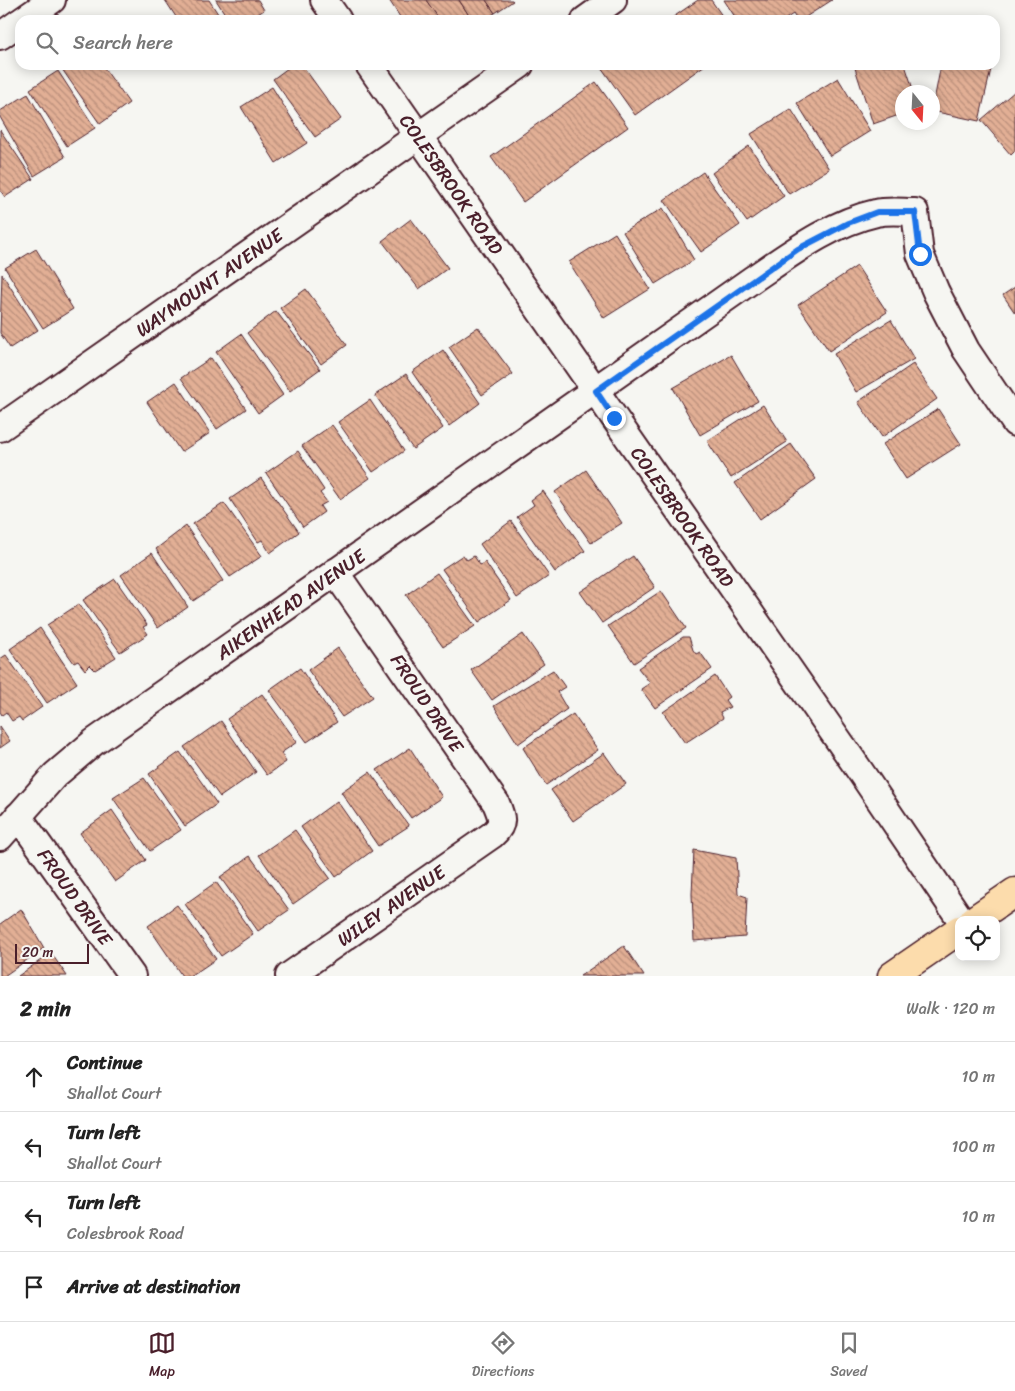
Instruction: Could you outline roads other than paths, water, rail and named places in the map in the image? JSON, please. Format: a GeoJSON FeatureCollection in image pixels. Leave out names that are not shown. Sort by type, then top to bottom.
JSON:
{"type":"FeatureCollection","features":[{"type":"Feature","properties":{"kind":"main road"},"geometry":{"type":"LineString","coordinates":[[980,916],[1015,892]]}},
{"type":"Feature","properties":{"kind":"main road"},"geometry":{"type":"LineString","coordinates":[[892,976],[955,933]]}},
{"type":"Feature","properties":{"kind":"street"},"geometry":{"type":"LineString","coordinates":[[30,15],[52,0]]}},
{"type":"Feature","properties":{"kind":"street"},"geometry":{"type":"LineString","coordinates":[[324,0],[334,15]]}},
{"type":"Feature","properties":{"kind":"street"},"geometry":{"type":"LineString","coordinates":[[592,15],[613,0]]}},
{"type":"Feature","properties":{"kind":"street"},"geometry":{"type":"LineString","coordinates":[[0,36],[15,26]]}},
{"type":"Feature","properties":{"kind":"street","name":"COLESBROOK ROAD"},"geometry":{"type":"LineString","coordinates":[[373,70],[958,916]]}},
{"type":"Feature","properties":{"kind":"street","name":"WAYMOUNT AVENUE"},"geometry":{"type":"LineString","coordinates":[[0,428],[513,70]]}},
{"type":"Feature","properties":{"kind":"street","name":"AIKENHEAD AVENUE"},"geometry":{"type":"LineString","coordinates":[[0,837],[55,775],[94,742],[798,249],[848,223],[877,212],[915,212],[920,254],[936,292],[966,350],[1015,424]]}},
{"type":"Feature","properties":{"kind":"street","name":"FROUD DRIVE"},"geometry":{"type":"LineString","coordinates":[[335,572],[496,803],[503,818],[500,828],[492,835]]}},
{"type":"Feature","properties":{"kind":"street","name":"FROUD DRIVE"},"geometry":{"type":"LineString","coordinates":[[18,816],[132,976]]}},
{"type":"Feature","properties":{"kind":"street","name":"WILEY AVENUE"},"geometry":{"type":"LineString","coordinates":[[289,976],[492,835]]}}]}
